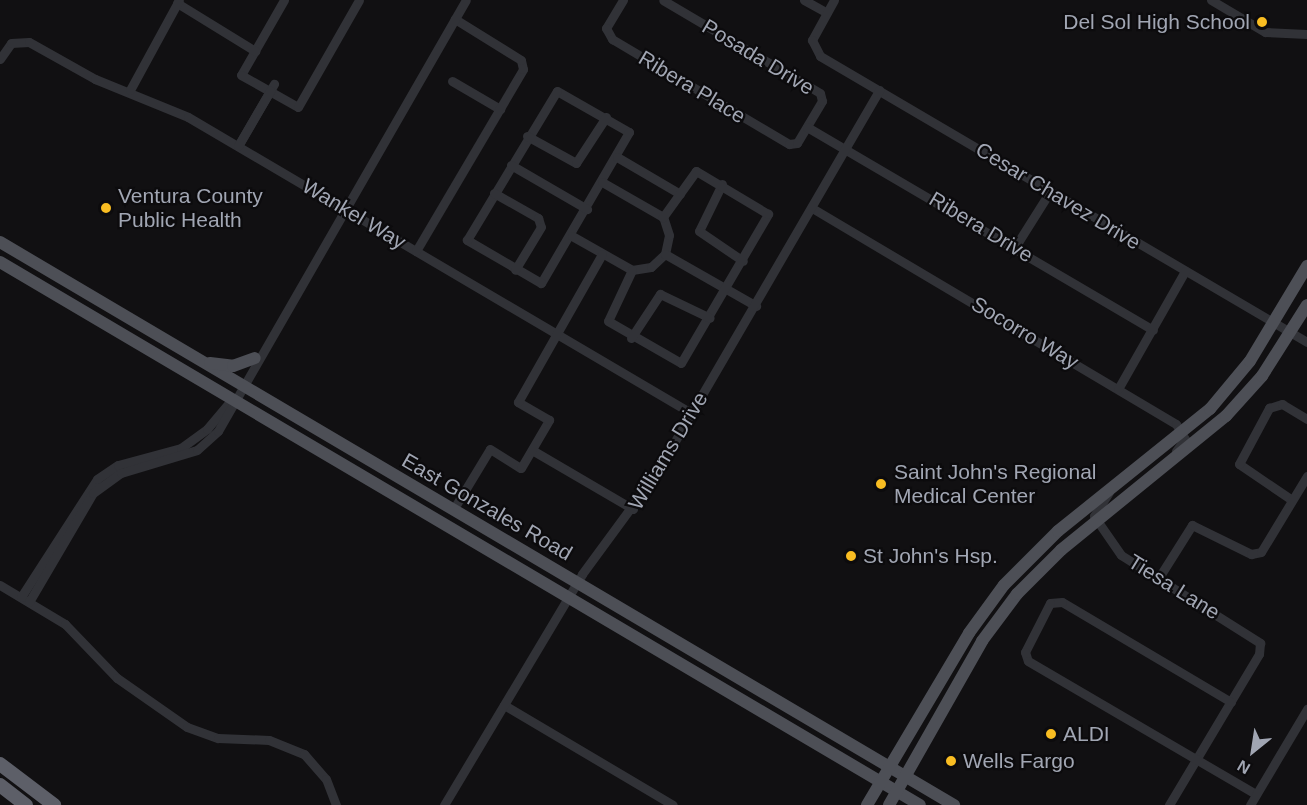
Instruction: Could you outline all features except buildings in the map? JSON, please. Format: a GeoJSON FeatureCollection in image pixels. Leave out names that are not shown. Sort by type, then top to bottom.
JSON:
{"type":"FeatureCollection","features":[{"type":"Feature","properties":{"kind":"highway"},"geometry":{"type":"LineString","coordinates":[[0,764],[54,805]]}},
{"type":"Feature","properties":{"kind":"highway"},"geometry":{"type":"LineString","coordinates":[[0,785],[26,805]]}},
{"type":"Feature","properties":{"kind":"main road","name":"East Gonzales Road"},"geometry":{"type":"LineString","coordinates":[[0,242],[577,583],[892,762],[905,777],[954,805]]}},
{"type":"Feature","properties":{"kind":"main road","name":"East Gonzales Road"},"geometry":{"type":"LineString","coordinates":[[0,262],[671,657],[878,787],[893,799],[920,805]]}},
{"type":"Feature","properties":{"kind":"main road"},"geometry":{"type":"LineString","coordinates":[[867,805],[1004,585],[1037,550],[1184,433],[1228,388],[1274,322],[1307,266]]}},
{"type":"Feature","properties":{"kind":"main road"},"geometry":{"type":"LineString","coordinates":[[893,799],[1004,610],[1032,576],[1234,408],[1291,333],[1307,305]]}},
{"type":"Feature","properties":{"kind":"main road"},"geometry":{"type":"LineString","coordinates":[[201,362],[233,366],[255,358]]}},
{"type":"Feature","properties":{"kind":"main road"},"geometry":{"type":"LineString","coordinates":[[671,657],[683,656],[729,683],[745,679]]}},
{"type":"Feature","properties":{"kind":"street"},"geometry":{"type":"LineString","coordinates":[[285,0],[241,75],[272,87],[298,107],[359,0]]}},
{"type":"Feature","properties":{"kind":"street"},"geometry":{"type":"LineString","coordinates":[[25,600],[87,489],[118,465],[191,442],[231,400],[466,0]]}},
{"type":"Feature","properties":{"kind":"street","name":"Ribera Place"},"geometry":{"type":"LineString","coordinates":[[622,0],[606,28],[612,39],[789,144],[797,143],[807,127]]}},
{"type":"Feature","properties":{"kind":"street","name":"Posada Drive"},"geometry":{"type":"LineString","coordinates":[[663,0],[820,93],[822,101],[807,127]]}},
{"type":"Feature","properties":{"kind":"street"},"geometry":{"type":"LineString","coordinates":[[804,0],[826,13],[834,0]]}},
{"type":"Feature","properties":{"kind":"street"},"geometry":{"type":"LineString","coordinates":[[1211,0],[1265,32],[1307,34]]}},
{"type":"Feature","properties":{"kind":"street"},"geometry":{"type":"LineString","coordinates":[[130,90],[178,2],[255,51]]}},
{"type":"Feature","properties":{"kind":"street","name":"Cesar Chavez Drive"},"geometry":{"type":"LineString","coordinates":[[826,13],[813,45],[819,56],[1049,193],[1307,342]]}},
{"type":"Feature","properties":{"kind":"street"},"geometry":{"type":"LineString","coordinates":[[416,251],[523,69],[521,60],[455,19]]}},
{"type":"Feature","properties":{"kind":"street","name":"Wankel Way"},"geometry":{"type":"LineString","coordinates":[[0,59],[9,45],[29,42],[95,79],[130,90],[238,146],[691,413]]}},
{"type":"Feature","properties":{"kind":"street"},"geometry":{"type":"LineString","coordinates":[[452,81],[500,109]]}},
{"type":"Feature","properties":{"kind":"street"},"geometry":{"type":"LineString","coordinates":[[238,146],[272,87]]}},
{"type":"Feature","properties":{"kind":"street","name":"Williams Drive"},"geometry":{"type":"LineString","coordinates":[[444,805],[577,583],[633,509],[756,306],[879,90]]}},
{"type":"Feature","properties":{"kind":"street"},"geometry":{"type":"LineString","coordinates":[[555,92],[606,117],[628,131],[617,157],[572,236],[543,281],[515,270],[470,243],[494,193],[555,92]]}},
{"type":"Feature","properties":{"kind":"street"},"geometry":{"type":"LineString","coordinates":[[527,136],[576,163],[606,117]]}},
{"type":"Feature","properties":{"kind":"street","name":"Ribera Drive"},"geometry":{"type":"LineString","coordinates":[[807,127],[1153,330]]}},
{"type":"Feature","properties":{"kind":"street"},"geometry":{"type":"LineString","coordinates":[[617,157],[680,194]]}},
{"type":"Feature","properties":{"kind":"street"},"geometry":{"type":"LineString","coordinates":[[511,165],[587,209]]}},
{"type":"Feature","properties":{"kind":"street"},"geometry":{"type":"LineString","coordinates":[[632,270],[608,314],[609,323],[631,338],[678,363],[710,318],[743,261],[767,213],[699,172],[663,217]]}},
{"type":"Feature","properties":{"kind":"street"},"geometry":{"type":"LineString","coordinates":[[572,236],[632,270],[651,267],[665,254],[669,235],[663,217],[602,182]]}},
{"type":"Feature","properties":{"kind":"street"},"geometry":{"type":"LineString","coordinates":[[722,184],[699,231],[743,261]]}},
{"type":"Feature","properties":{"kind":"street"},"geometry":{"type":"LineString","coordinates":[[494,193],[538,218],[541,227],[515,270]]}},
{"type":"Feature","properties":{"kind":"street"},"geometry":{"type":"LineString","coordinates":[[1015,247],[1049,193]]}},
{"type":"Feature","properties":{"kind":"street","name":"Socorro Way"},"geometry":{"type":"LineString","coordinates":[[812,208],[1118,389],[1184,433]]}},
{"type":"Feature","properties":{"kind":"street"},"geometry":{"type":"LineString","coordinates":[[453,510],[490,449],[521,468],[532,450],[549,420],[518,402],[602,254]]}},
{"type":"Feature","properties":{"kind":"street"},"geometry":{"type":"LineString","coordinates":[[665,254],[756,306]]}},
{"type":"Feature","properties":{"kind":"street"},"geometry":{"type":"LineString","coordinates":[[1118,389],[1185,271]]}},
{"type":"Feature","properties":{"kind":"street"},"geometry":{"type":"LineString","coordinates":[[631,338],[660,294],[710,318]]}},
{"type":"Feature","properties":{"kind":"street"},"geometry":{"type":"LineString","coordinates":[[1293,500],[1239,464],[1269,408],[1282,404],[1307,419]]}},
{"type":"Feature","properties":{"kind":"street"},"geometry":{"type":"LineString","coordinates":[[1151,478],[1183,443],[1184,433]]}},
{"type":"Feature","properties":{"kind":"street"},"geometry":{"type":"LineString","coordinates":[[532,450],[633,509]]}},
{"type":"Feature","properties":{"kind":"street"},"geometry":{"type":"LineString","coordinates":[[1158,579],[1192,525],[1256,554],[1307,476]]}},
{"type":"Feature","properties":{"kind":"street"},"geometry":{"type":"LineString","coordinates":[[1097,523],[1094,514],[1109,492]]}},
{"type":"Feature","properties":{"kind":"street","name":"Tiesa Lane"},"geometry":{"type":"LineString","coordinates":[[1097,523],[1121,555],[1260,643],[1259,654],[1231,702]]}},
{"type":"Feature","properties":{"kind":"street"},"geometry":{"type":"LineString","coordinates":[[0,585],[72,630],[117,678],[187,727],[218,738],[269,740],[304,754],[326,778],[336,805]]}},
{"type":"Feature","properties":{"kind":"street"},"geometry":{"type":"LineString","coordinates":[[1169,805],[1196,759],[1231,702],[1065,603],[1050,603],[1025,657],[1196,759],[1256,794]]}},
{"type":"Feature","properties":{"kind":"street"},"geometry":{"type":"LineString","coordinates":[[504,705],[673,805]]}},
{"type":"Feature","properties":{"kind":"street"},"geometry":{"type":"LineString","coordinates":[[1250,805],[1307,709]]}},
{"type":"Feature","properties":{"kind":"place","name":"Del Sol High School"},"geometry":{"type":"Point","coordinates":[1262,22]}},
{"type":"Feature","properties":{"kind":"place","name":"Ventura County Public Health"},"geometry":{"type":"Point","coordinates":[106,208]}},
{"type":"Feature","properties":{"kind":"place","name":"Saint John's Regional Medical Center"},"geometry":{"type":"Point","coordinates":[881,484]}},
{"type":"Feature","properties":{"kind":"place","name":"St John's Hsp."},"geometry":{"type":"Point","coordinates":[851,556]}},
{"type":"Feature","properties":{"kind":"place","name":"ALDI"},"geometry":{"type":"Point","coordinates":[1051,734]}},
{"type":"Feature","properties":{"kind":"place","name":"Wells Fargo"},"geometry":{"type":"Point","coordinates":[951,761]}}]}
